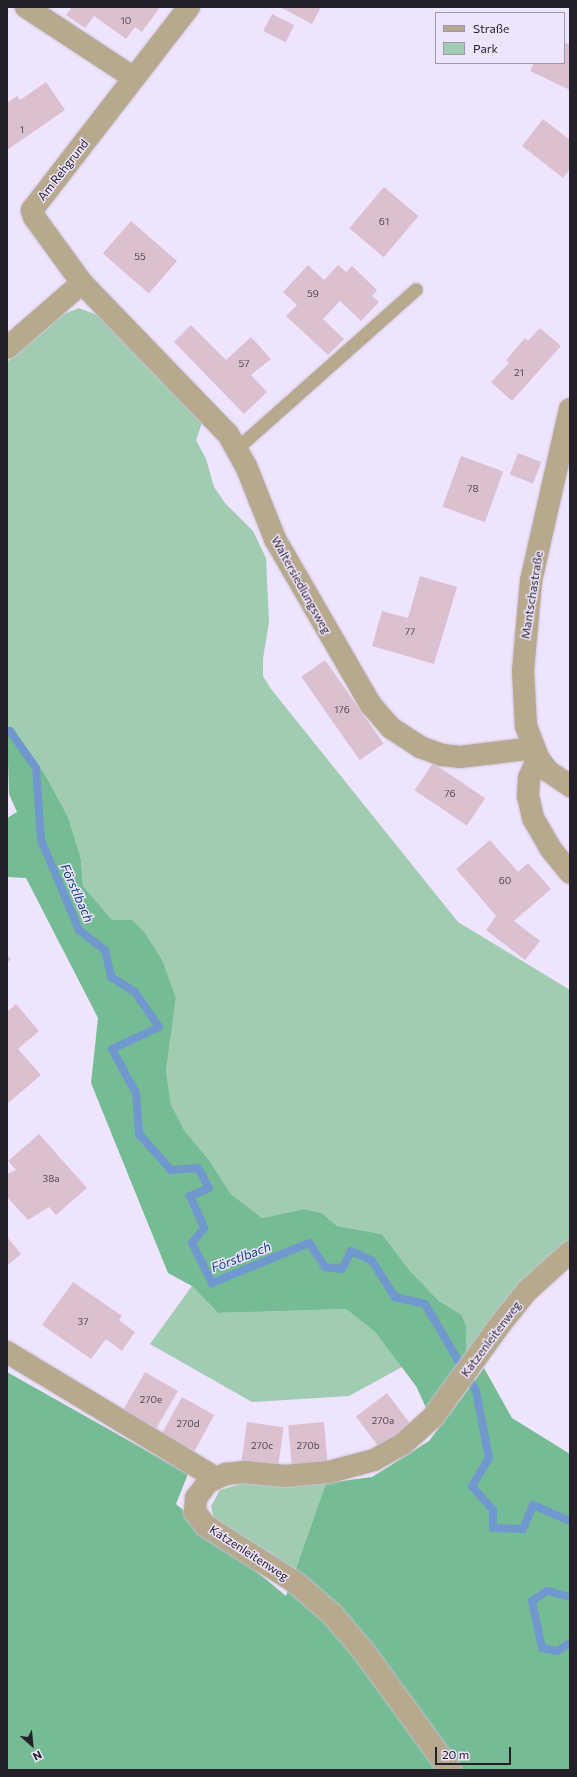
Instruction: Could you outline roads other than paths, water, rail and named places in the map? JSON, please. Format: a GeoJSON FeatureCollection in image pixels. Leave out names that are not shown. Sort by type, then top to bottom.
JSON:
{"type":"FeatureCollection","features":[{"type":"Feature","properties":{"kind":"street"},"geometry":{"type":"LineString","coordinates":[[26,7],[134,78]]}},
{"type":"Feature","properties":{"kind":"street","name":"Am Rehgrund"},"geometry":{"type":"LineString","coordinates":[[82,283],[38,225],[32,210],[189,7]]}},
{"type":"Feature","properties":{"kind":"street"},"geometry":{"type":"LineString","coordinates":[[7,348],[82,283]]}},
{"type":"Feature","properties":{"kind":"street","name":"Waltersiedlungsweg"},"geometry":{"type":"LineString","coordinates":[[82,283],[217,421],[237,448],[275,539],[371,706],[391,728],[420,747],[442,754],[460,756],[536,753]]}},
{"type":"Feature","properties":{"kind":"street","name":"Mantschastraße"},"geometry":{"type":"LineString","coordinates":[[536,753],[526,726],[523,701],[524,643],[531,582],[570,409]]}},
{"type":"Feature","properties":{"kind":"street"},"geometry":{"type":"LineString","coordinates":[[536,753],[548,771],[570,786]]}},
{"type":"Feature","properties":{"kind":"street"},"geometry":{"type":"LineString","coordinates":[[536,753],[529,784],[528,796],[533,818],[550,848],[570,873]]}},
{"type":"Feature","properties":{"kind":"street","name":"Katzenleitenweg"},"geometry":{"type":"LineString","coordinates":[[450,1770],[365,1653],[333,1615],[296,1583],[199,1519],[195,1512],[196,1498],[201,1488],[216,1478],[245,1472],[285,1476],[309,1476],[353,1467],[391,1452],[415,1435],[451,1393],[527,1291],[570,1252]]}},
{"type":"Feature","properties":{"kind":"street"},"geometry":{"type":"LineString","coordinates":[[7,1352],[216,1478]]}},
{"type":"Feature","properties":{"kind":"lane"},"geometry":{"type":"LineString","coordinates":[[237,448],[416,289]]}},
{"type":"Feature","properties":{"kind":"waterway","name":"Förstlbach"},"geometry":{"type":"LineString","coordinates":[[7,732],[10,731],[36,768],[41,840],[79,930],[105,950],[111,977],[135,992],[159,1027],[112,1049],[136,1093],[139,1134],[171,1170],[198,1168],[209,1188],[190,1196],[204,1228],[192,1243],[212,1283],[309,1243],[325,1267],[342,1269],[351,1251],[372,1261],[395,1297],[425,1304],[476,1391],[489,1458],[472,1486],[493,1510],[493,1528],[523,1529],[533,1505],[570,1521]]}},
{"type":"Feature","properties":{"kind":"waterway","name":"Förstlbach"},"geometry":{"type":"LineString","coordinates":[[570,1597],[547,1591],[532,1601],[542,1648],[557,1651],[570,1643]]}}]}
